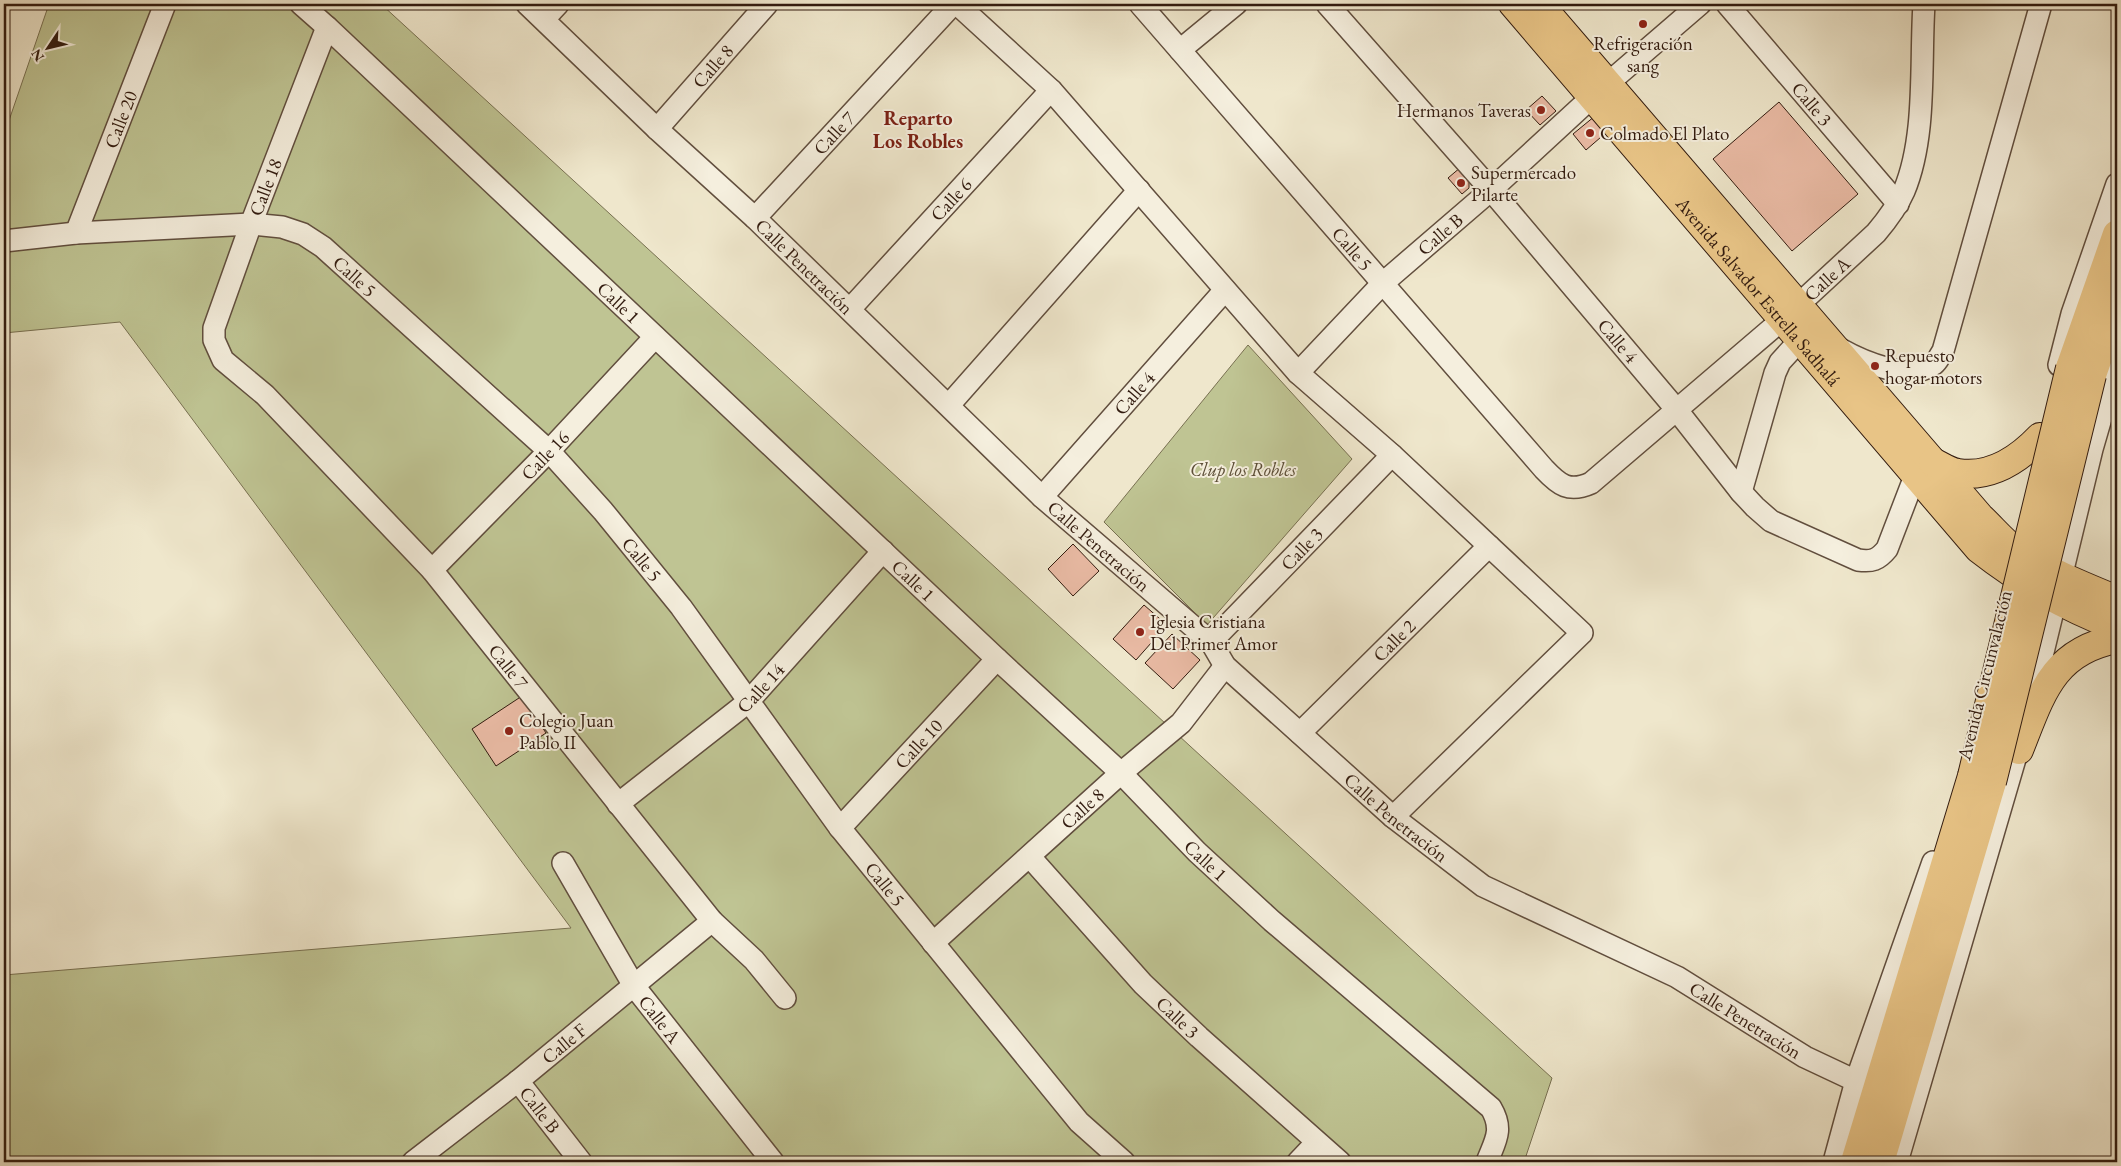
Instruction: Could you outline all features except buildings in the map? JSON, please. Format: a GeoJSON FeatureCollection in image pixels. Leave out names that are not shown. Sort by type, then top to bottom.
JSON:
{"type":"FeatureCollection","features":[{"type":"Feature","properties":{"kind":"main road","name":"Avenida Salvador Estrella Sadhalá"},"geometry":{"type":"LineString","coordinates":[[1513,4],[1599,91],[1794,321],[1924,469]]}},
{"type":"Feature","properties":{"kind":"main road","name":"Avenida Salvador Estrella Sadhalá"},"geometry":{"type":"LineString","coordinates":[[1539,4],[1599,91]]}},
{"type":"Feature","properties":{"kind":"main road","name":"Avenida Circunvalación"},"geometry":{"type":"LineString","coordinates":[[1880,1162],[1982,779],[2081,371],[2117,234]]}},
{"type":"Feature","properties":{"kind":"main road","name":"Avenida Circunvalación"},"geometry":{"type":"LineString","coordinates":[[2081,371],[2117,303]]}},
{"type":"Feature","properties":{"kind":"main road","name":"Avenida Salvador Estrella Sadhalá"},"geometry":{"type":"LineString","coordinates":[[1794,321],[1833,346],[1924,469],[1979,549],[2012,562],[2059,588]]}},
{"type":"Feature","properties":{"kind":"main road"},"geometry":{"type":"LineString","coordinates":[[1924,469],[1957,473],[1995,470],[2022,456],[2040,437]]}},
{"type":"Feature","properties":{"kind":"main road"},"geometry":{"type":"LineString","coordinates":[[2059,588],[2117,600]]}},
{"type":"Feature","properties":{"kind":"main road"},"geometry":{"type":"LineString","coordinates":[[2059,588],[2117,627]]}},
{"type":"Feature","properties":{"kind":"main road"},"geometry":{"type":"LineString","coordinates":[[2019,750],[2040,698],[2053,675],[2067,660],[2085,648],[2117,639]]}},
{"type":"Feature","properties":{"kind":"main road","name":"Avenida Circunvalación"},"geometry":{"type":"LineString","coordinates":[[1854,1162],[1982,779]]}},
{"type":"Feature","properties":{"kind":"street","name":"Calle 20"},"geometry":{"type":"LineString","coordinates":[[76,233],[165,4]]}},
{"type":"Feature","properties":{"kind":"street","name":"Calle 1"},"geometry":{"type":"LineString","coordinates":[[301,4],[327,26],[997,659],[1122,773],[1197,852],[1272,922],[1491,1108],[1498,1120],[1498,1130],[1487,1162]]}},
{"type":"Feature","properties":{"kind":"street","name":"Calle Penetración"},"geometry":{"type":"LineString","coordinates":[[527,4],[657,129],[756,218],[1042,497],[1211,642],[1225,666],[1393,817],[1483,886],[1677,977],[1805,1057],[1856,1081]]}},
{"type":"Feature","properties":{"kind":"street"},"geometry":{"type":"LineString","coordinates":[[544,19],[558,4]]}},
{"type":"Feature","properties":{"kind":"street","name":"Calle 8"},"geometry":{"type":"LineString","coordinates":[[657,129],[767,4]]}},
{"type":"Feature","properties":{"kind":"street","name":"Calle 7"},"geometry":{"type":"LineString","coordinates":[[756,218],[953,4]]}},
{"type":"Feature","properties":{"kind":"street"},"geometry":{"type":"LineString","coordinates":[[957,4],[1051,90],[1298,373],[1392,455],[1582,633],[1393,817]]}},
{"type":"Feature","properties":{"kind":"street","name":"Calle 5"},"geometry":{"type":"LineString","coordinates":[[1140,4],[1544,469],[1555,480],[1568,487]]}},
{"type":"Feature","properties":{"kind":"street"},"geometry":{"type":"LineString","coordinates":[[1180,50],[1236,4]]}},
{"type":"Feature","properties":{"kind":"street","name":"Calle 4"},"geometry":{"type":"LineString","coordinates":[[1327,4],[1491,190],[1676,408],[1741,492],[1771,521],[1858,560],[1870,562],[1879,558],[1887,549],[1924,469]]}},
{"type":"Feature","properties":{"kind":"street","name":"Calle B"},"geometry":{"type":"LineString","coordinates":[[1298,373],[1383,284],[1491,190],[1599,91],[1700,4]]}},
{"type":"Feature","properties":{"kind":"street","name":"Calle 3"},"geometry":{"type":"LineString","coordinates":[[1727,4],[1898,204]]}},
{"type":"Feature","properties":{"kind":"street"},"geometry":{"type":"LineString","coordinates":[[1833,346],[1873,365],[1908,371],[1921,370],[1935,363],[1943,351],[2041,4]]}},
{"type":"Feature","properties":{"kind":"street","name":"Calle A"},"geometry":{"type":"LineString","coordinates":[[1568,487],[1580,488],[1591,483],[1676,408],[1794,321],[1876,233],[1898,204],[1908,178],[1917,139],[1921,98],[1919,8]]}},
{"type":"Feature","properties":{"kind":"street","name":"Calle 18"},"geometry":{"type":"LineString","coordinates":[[217,351],[214,340],[214,328],[251,224],[327,26]]}},
{"type":"Feature","properties":{"kind":"street","name":"Calle 6"},"geometry":{"type":"LineString","coordinates":[[850,308],[1051,90]]}},
{"type":"Feature","properties":{"kind":"street","name":"Avenida Circunvalación"},"geometry":{"type":"LineString","coordinates":[[1834,1162],[1856,1081],[1944,830],[2072,314],[2117,184]]}},
{"type":"Feature","properties":{"kind":"street"},"geometry":{"type":"LineString","coordinates":[[949,406],[1139,190]]}},
{"type":"Feature","properties":{"kind":"street","name":"Calle 5"},"geometry":{"type":"LineString","coordinates":[[4,241],[76,233],[251,224],[282,227],[303,234],[323,247],[549,452],[603,511],[680,607],[840,828],[1079,1122],[1124,1162]]}},
{"type":"Feature","properties":{"kind":"street","name":"Calle 4"},"geometry":{"type":"LineString","coordinates":[[1042,497],[1225,290]]}},
{"type":"Feature","properties":{"kind":"street"},"geometry":{"type":"LineString","coordinates":[[1741,492],[1775,373],[1794,321]]}},
{"type":"Feature","properties":{"kind":"street","name":"Calle 16"},"geometry":{"type":"LineString","coordinates":[[432,570],[549,452],[655,337]]}},
{"type":"Feature","properties":{"kind":"street","name":"Calle 7"},"geometry":{"type":"LineString","coordinates":[[217,351],[230,367],[264,394],[432,570],[712,921],[754,960],[785,998]]}},
{"type":"Feature","properties":{"kind":"street"},"geometry":{"type":"LineString","coordinates":[[1898,1162],[2019,750],[2092,449],[2117,363]]}},
{"type":"Feature","properties":{"kind":"street","name":"Calle 3"},"geometry":{"type":"LineString","coordinates":[[1211,642],[1392,455]]}},
{"type":"Feature","properties":{"kind":"street","name":"Calle 2"},"geometry":{"type":"LineString","coordinates":[[1300,733],[1489,546]]}},
{"type":"Feature","properties":{"kind":"street","name":"Calle 14"},"geometry":{"type":"LineString","coordinates":[[618,804],[748,702],[883,551]]}},
{"type":"Feature","properties":{"kind":"street","name":"Calle 10"},"geometry":{"type":"LineString","coordinates":[[840,828],[997,659]]}},
{"type":"Feature","properties":{"kind":"street","name":"Calle 8"},"geometry":{"type":"LineString","coordinates":[[933,943],[1122,773],[1181,723],[1225,666]]}},
{"type":"Feature","properties":{"kind":"street","name":"Calle 3"},"geometry":{"type":"LineString","coordinates":[[1030,857],[1143,984],[1316,1143],[1340,1162]]}},
{"type":"Feature","properties":{"kind":"street","name":"Calle A"},"geometry":{"type":"LineString","coordinates":[[563,863],[634,986],[773,1162]]}},
{"type":"Feature","properties":{"kind":"street","name":"Calle F"},"geometry":{"type":"LineString","coordinates":[[413,1162],[518,1081],[712,921]]}},
{"type":"Feature","properties":{"kind":"street","name":"Calle B"},"geometry":{"type":"LineString","coordinates":[[518,1081],[581,1162]]}},
{"type":"Feature","properties":{"kind":"street"},"geometry":{"type":"LineString","coordinates":[[1298,1162],[1316,1143]]}},
{"type":"Feature","properties":{"kind":"green space"},"geometry":{"type":"Polygon","coordinates":[[[49,4],[381,4],[1552,1078],[1524,1162],[4,1162],[4,975],[571,928],[120,322],[4,333],[4,135],[49,4]]]}},
{"type":"Feature","properties":{"kind":"green space","name":"Clup los Robles"},"geometry":{"type":"Polygon","coordinates":[[[1248,345],[1352,459],[1207,625],[1104,522],[1248,345]]]}},
{"type":"Feature","properties":{"kind":"place","name":"Refrigeración sang"},"geometry":{"type":"Point","coordinates":[1643,24]}},
{"type":"Feature","properties":{"kind":"place","name":"Hermanos Taveras"},"geometry":{"type":"Point","coordinates":[1541,110]}},
{"type":"Feature","properties":{"kind":"place","name":"Colmado El Plato"},"geometry":{"type":"Point","coordinates":[1590,133]}},
{"type":"Feature","properties":{"kind":"place","name":"Supermercado Pilarte"},"geometry":{"type":"Point","coordinates":[1461,183]}},
{"type":"Feature","properties":{"kind":"place","name":"Repuesto hogar motors"},"geometry":{"type":"Point","coordinates":[1875,366]}},
{"type":"Feature","properties":{"kind":"place","name":"Iglesia Cristiana Del Primer Amor"},"geometry":{"type":"Point","coordinates":[1140,632]}},
{"type":"Feature","properties":{"kind":"place","name":"Colegio Juan Pablo II"},"geometry":{"type":"Point","coordinates":[509,731]}},
{"type":"Feature","properties":{"kind":"district","name":"Reparto Los Robles"},"geometry":{"type":"Point","coordinates":[918,130]}}]}
